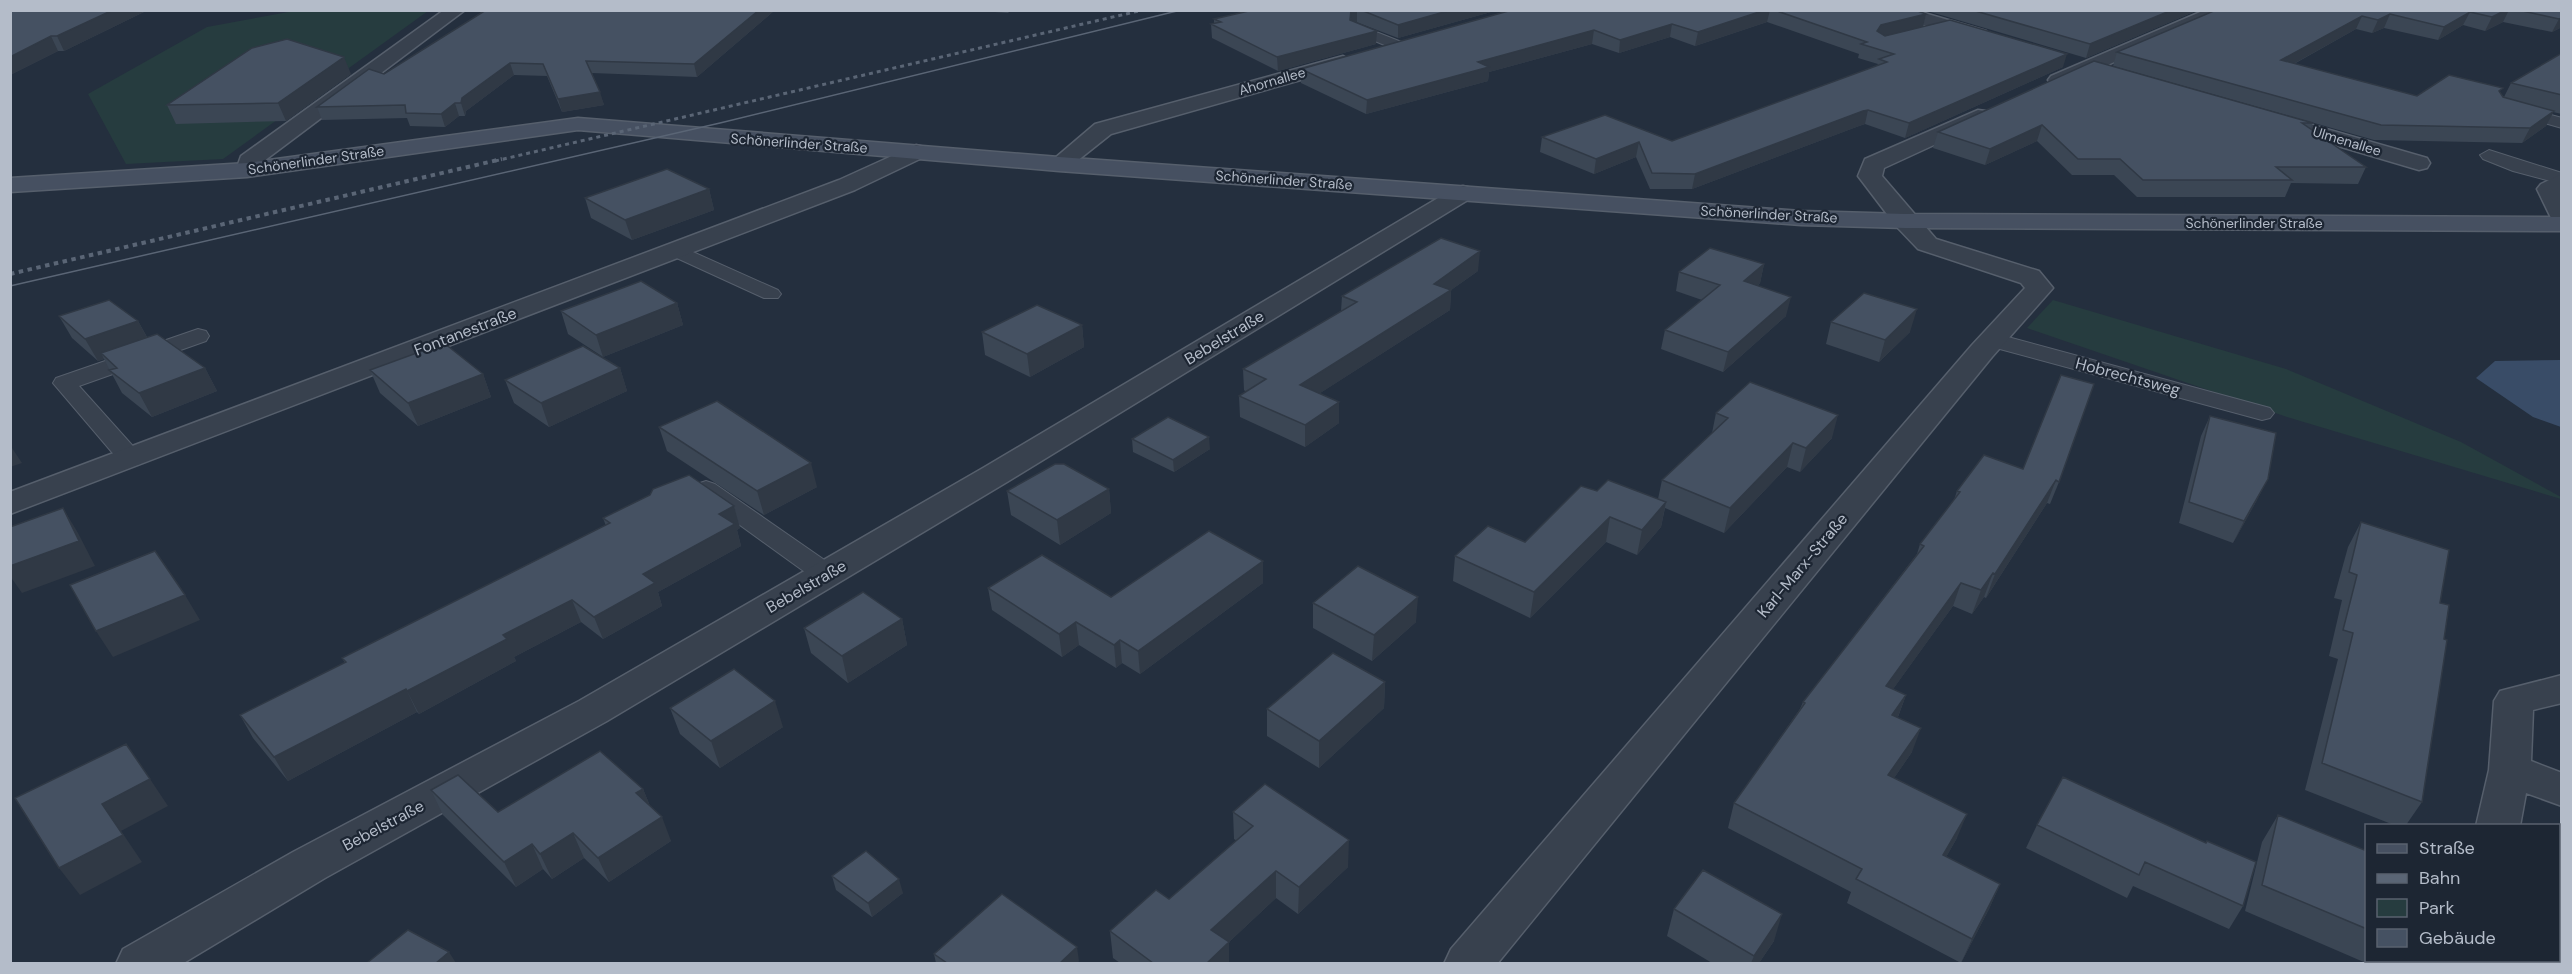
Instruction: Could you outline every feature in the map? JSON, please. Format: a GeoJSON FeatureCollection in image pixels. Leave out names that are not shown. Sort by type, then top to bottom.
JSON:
{"type":"FeatureCollection","features":[{"type":"Feature","properties":{"kind":"street"},"geometry":{"type":"LineString","coordinates":[[247,170],[249,161],[456,10]]}},
{"type":"Feature","properties":{"kind":"street"},"geometry":{"type":"LineString","coordinates":[[1893,10],[2003,42]]}},
{"type":"Feature","properties":{"kind":"street"},"geometry":{"type":"LineString","coordinates":[[2038,89],[2222,10]]}},
{"type":"Feature","properties":{"kind":"street","name":"Ahornallee"},"geometry":{"type":"LineString","coordinates":[[1059,164],[1103,129],[1409,43]]}},
{"type":"Feature","properties":{"kind":"street"},"geometry":{"type":"LineString","coordinates":[[2056,57],[2122,76]]}},
{"type":"Feature","properties":{"kind":"street"},"geometry":{"type":"LineString","coordinates":[[1905,221],[1870,176],[1873,164],[1998,107]]}},
{"type":"Feature","properties":{"kind":"street","name":"Ulmenallee"},"geometry":{"type":"LineString","coordinates":[[2256,115],[2419,163]]}},
{"type":"Feature","properties":{"kind":"street","name":"Schönerlinder Straße"},"geometry":{"type":"LineString","coordinates":[[10,185],[247,170],[578,124],[1059,164],[1801,218],[1905,221],[2562,224]]}},
{"type":"Feature","properties":{"kind":"street","name":"Fontanestraße"},"geometry":{"type":"LineString","coordinates":[[10,504],[847,184],[906,159],[916,152]]}},
{"type":"Feature","properties":{"kind":"street"},"geometry":{"type":"LineString","coordinates":[[2562,180],[2549,189],[2562,217]]}},
{"type":"Feature","properties":{"kind":"street","name":"Bebelstraße"},"geometry":{"type":"LineString","coordinates":[[141,963],[309,865],[593,711],[1463,193]]}},
{"type":"Feature","properties":{"kind":"street","name":"Karl-Marx-Straße"},"geometry":{"type":"LineString","coordinates":[[1468,963],[1993,339],[2040,288],[2030,276],[1927,244],[1905,221]]}},
{"type":"Feature","properties":{"kind":"street"},"geometry":{"type":"LineString","coordinates":[[2498,824],[2510,770],[2514,701],[2562,688]]}},
{"type":"Feature","properties":{"kind":"street"},"geometry":{"type":"LineString","coordinates":[[2510,770],[2562,790]]}},
{"type":"Feature","properties":{"kind":"lane"},"geometry":{"type":"LineString","coordinates":[[1916,35],[1949,27]]}},
{"type":"Feature","properties":{"kind":"lane"},"geometry":{"type":"LineString","coordinates":[[1356,28],[1409,43]]}},
{"type":"Feature","properties":{"kind":"lane"},"geometry":{"type":"LineString","coordinates":[[2502,106],[2562,123]]}},
{"type":"Feature","properties":{"kind":"lane"},"geometry":{"type":"LineString","coordinates":[[2489,155],[2562,180]]}},
{"type":"Feature","properties":{"kind":"lane"},"geometry":{"type":"LineString","coordinates":[[675,250],[771,294]]}},
{"type":"Feature","properties":{"kind":"lane"},"geometry":{"type":"LineString","coordinates":[[131,459],[64,383],[198,336]]}},
{"type":"Feature","properties":{"kind":"lane","name":"Hobrechtsweg"},"geometry":{"type":"LineString","coordinates":[[1993,339],[2262,413]]}},
{"type":"Feature","properties":{"kind":"lane"},"geometry":{"type":"LineString","coordinates":[[693,480],[826,574]]}},
{"type":"Feature","properties":{"kind":"green space"},"geometry":{"type":"Polygon","coordinates":[[[294,11],[428,11],[223,159],[126,164],[88,94],[207,27],[294,11]]]}},
{"type":"Feature","properties":{"kind":"green space"},"geometry":{"type":"Polygon","coordinates":[[[2053,300],[2286,369],[2461,442],[2561,499],[2287,417],[2027,328],[2053,300]]]}},
{"type":"Feature","properties":{"kind":"water"},"geometry":{"type":"Polygon","coordinates":[[[2561,360],[2561,427],[2533,417],[2476,378],[2495,361],[2561,360]]]}},
{"type":"Feature","properties":{"kind":"building"},"geometry":{"type":"Polygon","coordinates":[[[10,10],[113,10],[57,36],[51,36],[10,57],[10,10]]]}},
{"type":"Feature","properties":{"kind":"building"},"geometry":{"type":"Polygon","coordinates":[[[486,10],[759,10],[694,64],[586,61],[600,92],[558,99],[543,64],[510,63],[462,98],[461,103],[455,103],[441,114],[406,113],[405,105],[317,107],[369,69],[384,74],[486,10]]]}},
{"type":"Feature","properties":{"kind":"building"},"geometry":{"type":"Polygon","coordinates":[[[1253,10],[1351,10],[1350,20],[1377,31],[1277,57],[1211,24],[1221,22],[1214,19],[1253,10]]]}},
{"type":"Feature","properties":{"kind":"building"},"geometry":{"type":"Polygon","coordinates":[[[1361,10],[1451,10],[1398,25],[1361,10]]]}},
{"type":"Feature","properties":{"kind":"building"},"geometry":{"type":"Polygon","coordinates":[[[1512,10],[1765,10],[1698,32],[1672,24],[1620,40],[1594,30],[1478,62],[1489,67],[1367,100],[1301,69],[1512,10]]]}},
{"type":"Feature","properties":{"kind":"building"},"geometry":{"type":"Polygon","coordinates":[[[1774,10],[1915,10],[1926,14],[1881,25],[1877,31],[1885,36],[1950,20],[2067,54],[1909,123],[1868,110],[1863,111],[1695,174],[1652,173],[1639,142],[1596,159],[1542,137],[1605,115],[1672,141],[1887,62],[1879,59],[1894,54],[1861,44],[1867,42],[1774,10]]]}},
{"type":"Feature","properties":{"kind":"building"},"geometry":{"type":"Polygon","coordinates":[[[1972,10],[2172,10],[2090,44],[1972,10]]]}},
{"type":"Feature","properties":{"kind":"building"},"geometry":{"type":"Polygon","coordinates":[[[2216,10],[2506,10],[2492,17],[2470,12],[2444,27],[2390,14],[2378,20],[2362,16],[2281,60],[2417,96],[2449,75],[2503,88],[2499,91],[2503,97],[2554,111],[2530,128],[2381,125],[2117,52],[2216,10]]]}},
{"type":"Feature","properties":{"kind":"building"},"geometry":{"type":"Polygon","coordinates":[[[2518,10],[2562,10],[2562,18],[2559,19],[2518,10]]]}},
{"type":"Feature","properties":{"kind":"building"},"geometry":{"type":"Polygon","coordinates":[[[287,39],[344,57],[278,103],[167,105],[252,48],[287,39]]]}},
{"type":"Feature","properties":{"kind":"building"},"geometry":{"type":"Polygon","coordinates":[[[2562,53],[2562,95],[2511,83],[2562,53]]]}},
{"type":"Feature","properties":{"kind":"building"},"geometry":{"type":"Polygon","coordinates":[[[2094,61],[2313,123],[2302,123],[2366,167],[2276,167],[2292,180],[2143,180],[2120,159],[2078,159],[2042,125],[1990,149],[1938,132],[2094,61]]]}},
{"type":"Feature","properties":{"kind":"building"},"geometry":{"type":"Polygon","coordinates":[[[667,169],[709,189],[625,220],[585,198],[667,169]]]}},
{"type":"Feature","properties":{"kind":"building"},"geometry":{"type":"Polygon","coordinates":[[[1441,238],[1480,251],[1434,284],[1451,290],[1300,385],[1339,402],[1305,425],[1239,396],[1266,379],[1243,369],[1357,302],[1342,296],[1441,238]]]}},
{"type":"Feature","properties":{"kind":"building"},"geometry":{"type":"Polygon","coordinates":[[[1710,248],[1764,264],[1744,281],[1791,297],[1728,352],[1665,330],[1720,285],[1679,272],[1710,248]]]}},
{"type":"Feature","properties":{"kind":"building"},"geometry":{"type":"Polygon","coordinates":[[[641,281],[677,303],[596,335],[561,311],[641,281]]]}},
{"type":"Feature","properties":{"kind":"building"},"geometry":{"type":"Polygon","coordinates":[[[1864,293],[1917,309],[1885,340],[1831,322],[1864,293]]]}},
{"type":"Feature","properties":{"kind":"building"},"geometry":{"type":"Polygon","coordinates":[[[109,300],[138,321],[85,339],[59,316],[109,300]]]}},
{"type":"Feature","properties":{"kind":"building"},"geometry":{"type":"Polygon","coordinates":[[[1037,305],[1082,325],[1027,354],[982,332],[1037,305]]]}},
{"type":"Feature","properties":{"kind":"building"},"geometry":{"type":"Polygon","coordinates":[[[157,334],[205,368],[139,393],[109,370],[117,368],[101,353],[157,334]]]}},
{"type":"Feature","properties":{"kind":"building"},"geometry":{"type":"Polygon","coordinates":[[[444,343],[483,374],[408,403],[370,370],[444,343]]]}},
{"type":"Feature","properties":{"kind":"building"},"geometry":{"type":"Polygon","coordinates":[[[583,346],[620,368],[541,403],[505,380],[583,346]]]}},
{"type":"Feature","properties":{"kind":"building"},"geometry":{"type":"Polygon","coordinates":[[[2061,375],[2094,384],[2059,482],[2056,480],[1995,574],[1993,573],[1981,590],[1961,583],[1886,686],[1906,695],[1892,715],[1921,728],[1888,775],[1967,814],[1943,855],[2000,884],[1972,939],[1856,879],[1862,869],[1734,803],[1805,703],[1803,702],[1924,546],[1920,544],[1960,492],[1957,491],[1984,455],[2023,469],[2061,375]]]}},
{"type":"Feature","properties":{"kind":"building"},"geometry":{"type":"Polygon","coordinates":[[[1750,382],[1838,415],[1806,448],[1793,443],[1730,508],[1662,480],[1728,418],[1716,413],[1750,382]]]}},
{"type":"Feature","properties":{"kind":"building"},"geometry":{"type":"Polygon","coordinates":[[[717,401],[811,463],[757,491],[659,427],[717,401]]]}},
{"type":"Feature","properties":{"kind":"building"},"geometry":{"type":"Polygon","coordinates":[[[2210,416],[2276,433],[2268,479],[2244,521],[2189,502],[2210,416]]]}},
{"type":"Feature","properties":{"kind":"building"},"geometry":{"type":"Polygon","coordinates":[[[1168,417],[1209,437],[1173,460],[1132,439],[1168,417]]]}},
{"type":"Feature","properties":{"kind":"building"},"geometry":{"type":"Polygon","coordinates":[[[1055,464],[1064,464],[1109,489],[1057,520],[1007,491],[1055,464]]]}},
{"type":"Feature","properties":{"kind":"building"},"geometry":{"type":"Polygon","coordinates":[[[689,475],[734,506],[719,514],[735,524],[643,574],[655,583],[594,617],[572,600],[503,635],[507,639],[274,757],[240,715],[346,662],[342,658],[610,523],[603,518],[650,495],[653,489],[689,475]]]}},
{"type":"Feature","properties":{"kind":"building"},"geometry":{"type":"Polygon","coordinates":[[[1608,480],[1666,502],[1642,530],[1610,517],[1534,592],[1455,556],[1488,526],[1525,542],[1581,486],[1597,491],[1608,480]]]}},
{"type":"Feature","properties":{"kind":"building"},"geometry":{"type":"Polygon","coordinates":[[[63,508],[79,541],[10,566],[10,527],[63,508]]]}},
{"type":"Feature","properties":{"kind":"building"},"geometry":{"type":"Polygon","coordinates":[[[2361,522],[2449,550],[2440,603],[2449,605],[2444,639],[2447,640],[2422,802],[2322,763],[2353,633],[2343,630],[2357,575],[2349,572],[2361,522]]]}},
{"type":"Feature","properties":{"kind":"building"},"geometry":{"type":"Polygon","coordinates":[[[1209,531],[1263,561],[1138,651],[1120,640],[1114,645],[1076,622],[1059,634],[988,588],[1042,555],[1111,597],[1209,531]]]}},
{"type":"Feature","properties":{"kind":"building"},"geometry":{"type":"Polygon","coordinates":[[[155,551],[185,595],[96,631],[70,585],[155,551]]]}},
{"type":"Feature","properties":{"kind":"building"},"geometry":{"type":"Polygon","coordinates":[[[1358,566],[1418,597],[1374,635],[1313,603],[1358,566]]]}},
{"type":"Feature","properties":{"kind":"building"},"geometry":{"type":"Polygon","coordinates":[[[863,592],[902,619],[842,656],[804,628],[863,592]]]}},
{"type":"Feature","properties":{"kind":"building"},"geometry":{"type":"Polygon","coordinates":[[[1333,653],[1385,682],[1319,741],[1267,709],[1333,653]]]}},
{"type":"Feature","properties":{"kind":"building"},"geometry":{"type":"Polygon","coordinates":[[[734,669],[775,701],[711,741],[670,708],[734,669]]]}},
{"type":"Feature","properties":{"kind":"building"},"geometry":{"type":"Polygon","coordinates":[[[126,744],[150,779],[102,804],[123,835],[59,868],[15,798],[126,744]]]}},
{"type":"Feature","properties":{"kind":"building"},"geometry":{"type":"Polygon","coordinates":[[[600,751],[643,789],[636,793],[662,817],[598,858],[573,833],[540,854],[532,844],[504,862],[431,790],[458,775],[498,812],[600,751]]]}},
{"type":"Feature","properties":{"kind":"building"},"geometry":{"type":"Polygon","coordinates":[[[2063,777],[2206,843],[2207,841],[2256,862],[2243,906],[2145,862],[2139,875],[2037,825],[2063,777]]]}},
{"type":"Feature","properties":{"kind":"building"},"geometry":{"type":"Polygon","coordinates":[[[1265,784],[1349,840],[1299,887],[1276,871],[1211,930],[1229,942],[1207,963],[1153,963],[1110,931],[1156,890],[1169,899],[1253,826],[1233,812],[1265,784]]]}},
{"type":"Feature","properties":{"kind":"building"},"geometry":{"type":"Polygon","coordinates":[[[2278,815],[2365,850],[2365,928],[2262,885],[2278,815]]]}},
{"type":"Feature","properties":{"kind":"building"},"geometry":{"type":"Polygon","coordinates":[[[866,851],[899,879],[868,903],[832,876],[866,851]]]}},
{"type":"Feature","properties":{"kind":"building"},"geometry":{"type":"Polygon","coordinates":[[[1703,870],[1782,914],[1754,956],[1674,909],[1703,870]]]}},
{"type":"Feature","properties":{"kind":"building"},"geometry":{"type":"Polygon","coordinates":[[[1002,894],[1077,947],[1060,963],[947,963],[934,954],[1002,894]]]}},
{"type":"Feature","properties":{"kind":"building"},"geometry":{"type":"Polygon","coordinates":[[[408,930],[449,952],[436,963],[367,963],[408,930]]]}},
{"type":"Feature","properties":{"kind":"tram line"},"geometry":{"type":"LineString","coordinates":[[10,286],[720,123],[1181,10]]}},
{"type":"Feature","properties":{"kind":"railway"},"geometry":{"type":"LineString","coordinates":[[495,161],[1143,10]]}},
{"type":"Feature","properties":{"kind":"railway"},"geometry":{"type":"LineString","coordinates":[[10,274],[502,159]]}}]}
